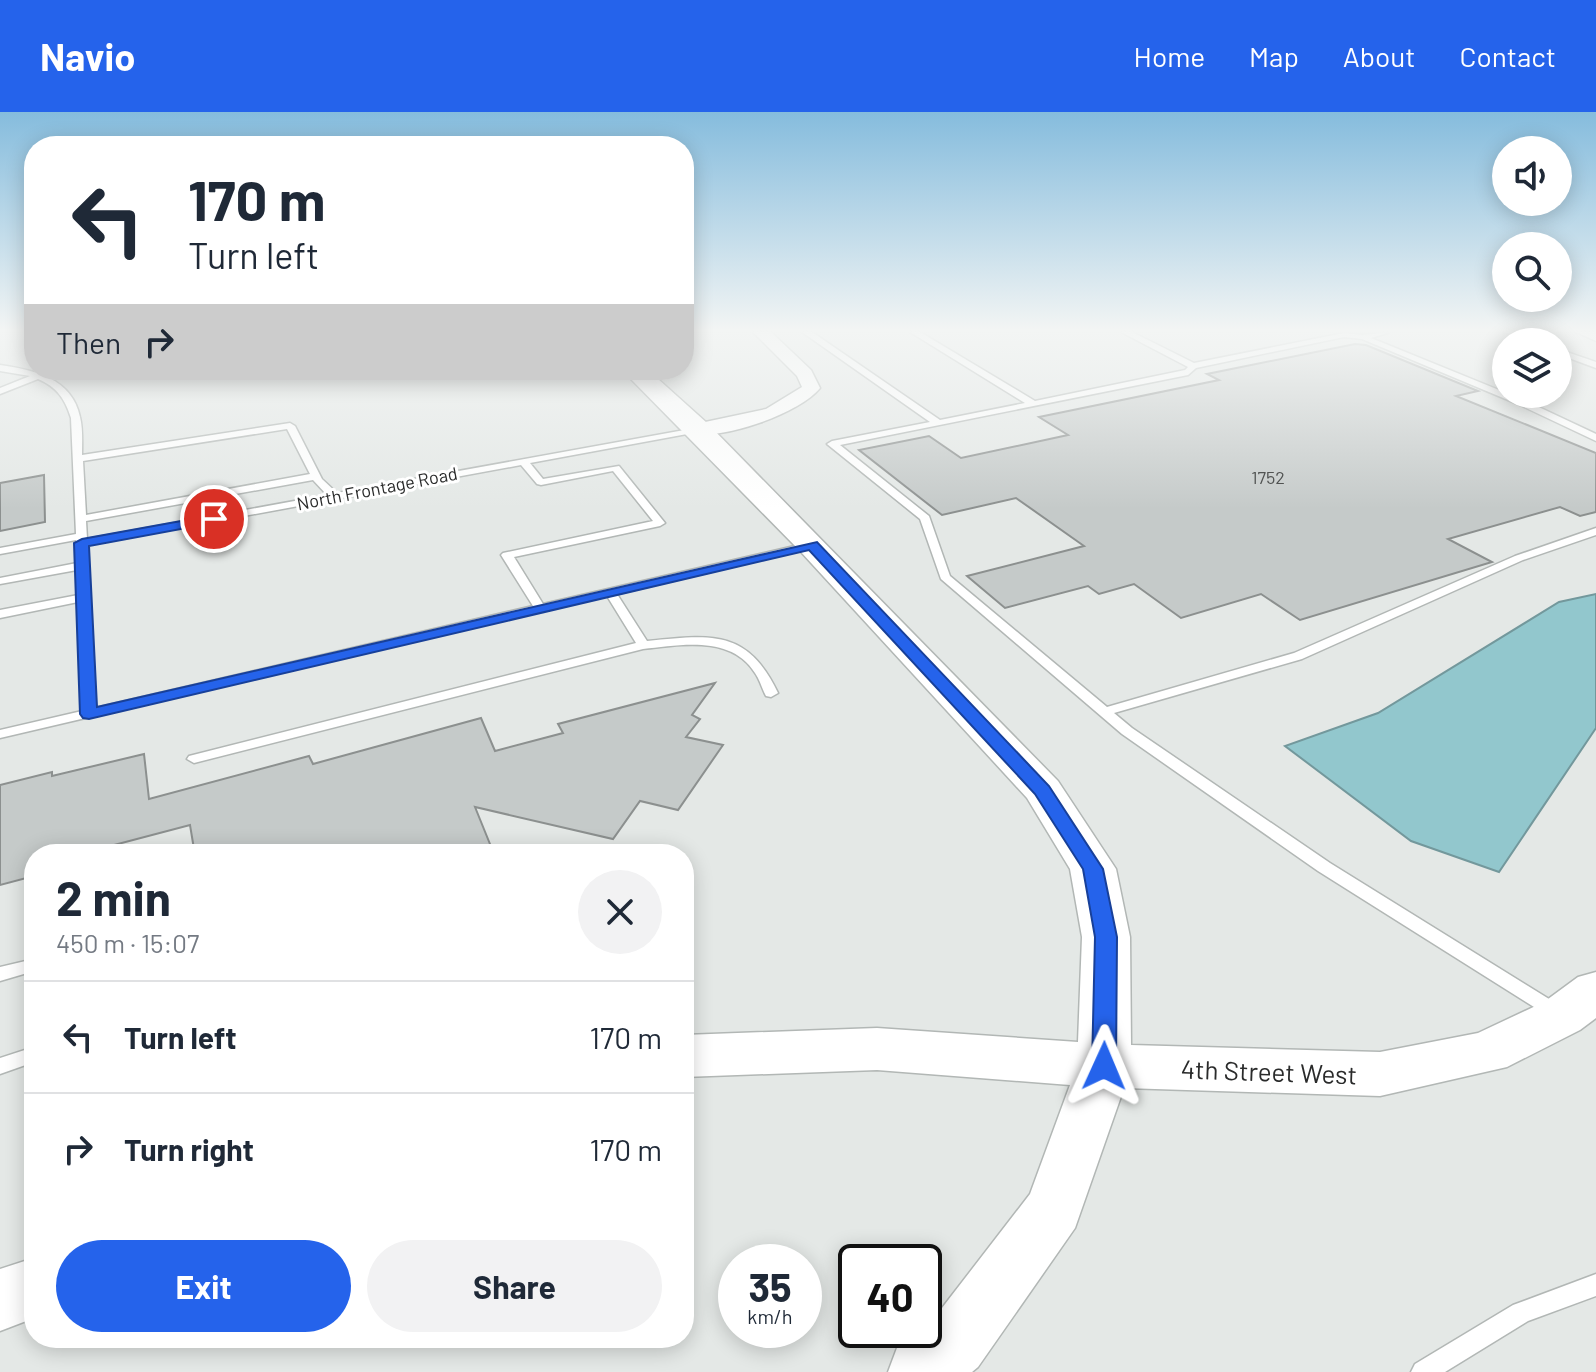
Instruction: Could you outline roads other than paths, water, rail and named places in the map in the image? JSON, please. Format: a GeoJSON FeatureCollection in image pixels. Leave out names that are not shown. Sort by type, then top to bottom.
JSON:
{"type":"FeatureCollection","features":[{"type":"Feature","properties":{"kind":"street"},"geometry":{"type":"LineString","coordinates":[[657,391],[812,545],[1043,790],[1093,869],[1106,937],[1104,1066],[1054,1209],[955,1344],[921,1372]]}},
{"type":"Feature","properties":{"kind":"street","name":"North Frontage Road"},"geometry":{"type":"LineString","coordinates":[[698,429],[771,415],[797,402],[808,391]]}},
{"type":"Feature","properties":{"kind":"street","name":"4th Street West"},"geometry":{"type":"LineString","coordinates":[[694,1056],[877,1049],[1104,1066],[1380,1074],[1488,1052],[1579,1003]]}},
{"type":"Feature","properties":{"kind":"street"},"geometry":{"type":"LineString","coordinates":[[0,1300],[24,1292]]}},
{"type":"Feature","properties":{"kind":"lane"},"geometry":{"type":"LineString","coordinates":[[63,391],[72,400],[76,418],[89,714]]}},
{"type":"Feature","properties":{"kind":"lane"},"geometry":{"type":"LineString","coordinates":[[891,391],[938,423]]}},
{"type":"Feature","properties":{"kind":"lane"},"geometry":{"type":"LineString","coordinates":[[1012,391],[1034,404]]}},
{"type":"Feature","properties":{"kind":"lane"},"geometry":{"type":"LineString","coordinates":[[1098,391],[832,444],[925,518],[945,577],[1127,731],[1324,867],[1579,1003]]}},
{"type":"Feature","properties":{"kind":"lane"},"geometry":{"type":"LineString","coordinates":[[1493,391],[1596,438]]}},
{"type":"Feature","properties":{"kind":"lane"},"geometry":{"type":"LineString","coordinates":[[78,459],[290,426],[316,476],[334,496]]}},
{"type":"Feature","properties":{"kind":"lane","name":"North Frontage Road"},"geometry":{"type":"LineString","coordinates":[[0,551],[334,496],[698,429]]}},
{"type":"Feature","properties":{"kind":"lane"},"geometry":{"type":"LineString","coordinates":[[523,461],[541,482],[615,468],[660,523],[507,555],[540,608]]}},
{"type":"Feature","properties":{"kind":"lane"},"geometry":{"type":"LineString","coordinates":[[81,519],[316,476]]}},
{"type":"Feature","properties":{"kind":"lane"},"geometry":{"type":"LineString","coordinates":[[1107,711],[1298,656],[1519,558],[1596,531]]}},
{"type":"Feature","properties":{"kind":"lane"},"geometry":{"type":"LineString","coordinates":[[0,734],[812,545]]}},
{"type":"Feature","properties":{"kind":"lane"},"geometry":{"type":"LineString","coordinates":[[0,581],[83,565]]}},
{"type":"Feature","properties":{"kind":"lane"},"geometry":{"type":"LineString","coordinates":[[610,592],[643,645]]}},
{"type":"Feature","properties":{"kind":"lane"},"geometry":{"type":"LineString","coordinates":[[0,614],[84,597]]}},
{"type":"Feature","properties":{"kind":"lane"},"geometry":{"type":"LineString","coordinates":[[194,759],[643,645],[718,641],[737,648],[756,662],[771,693]]}},
{"type":"Feature","properties":{"kind":"lane"},"geometry":{"type":"LineString","coordinates":[[0,974],[24,968]]}},
{"type":"Feature","properties":{"kind":"lane"},"geometry":{"type":"LineString","coordinates":[[0,1066],[24,1058]]}},
{"type":"Feature","properties":{"kind":"lane"},"geometry":{"type":"LineString","coordinates":[[1423,1372],[1521,1313],[1596,1285]]}},
{"type":"Feature","properties":{"kind":"water"},"geometry":{"type":"Polygon","coordinates":[[[1596,594],[1596,728],[1499,872],[1411,841],[1285,746],[1378,713],[1559,602],[1596,594]]]}}]}
